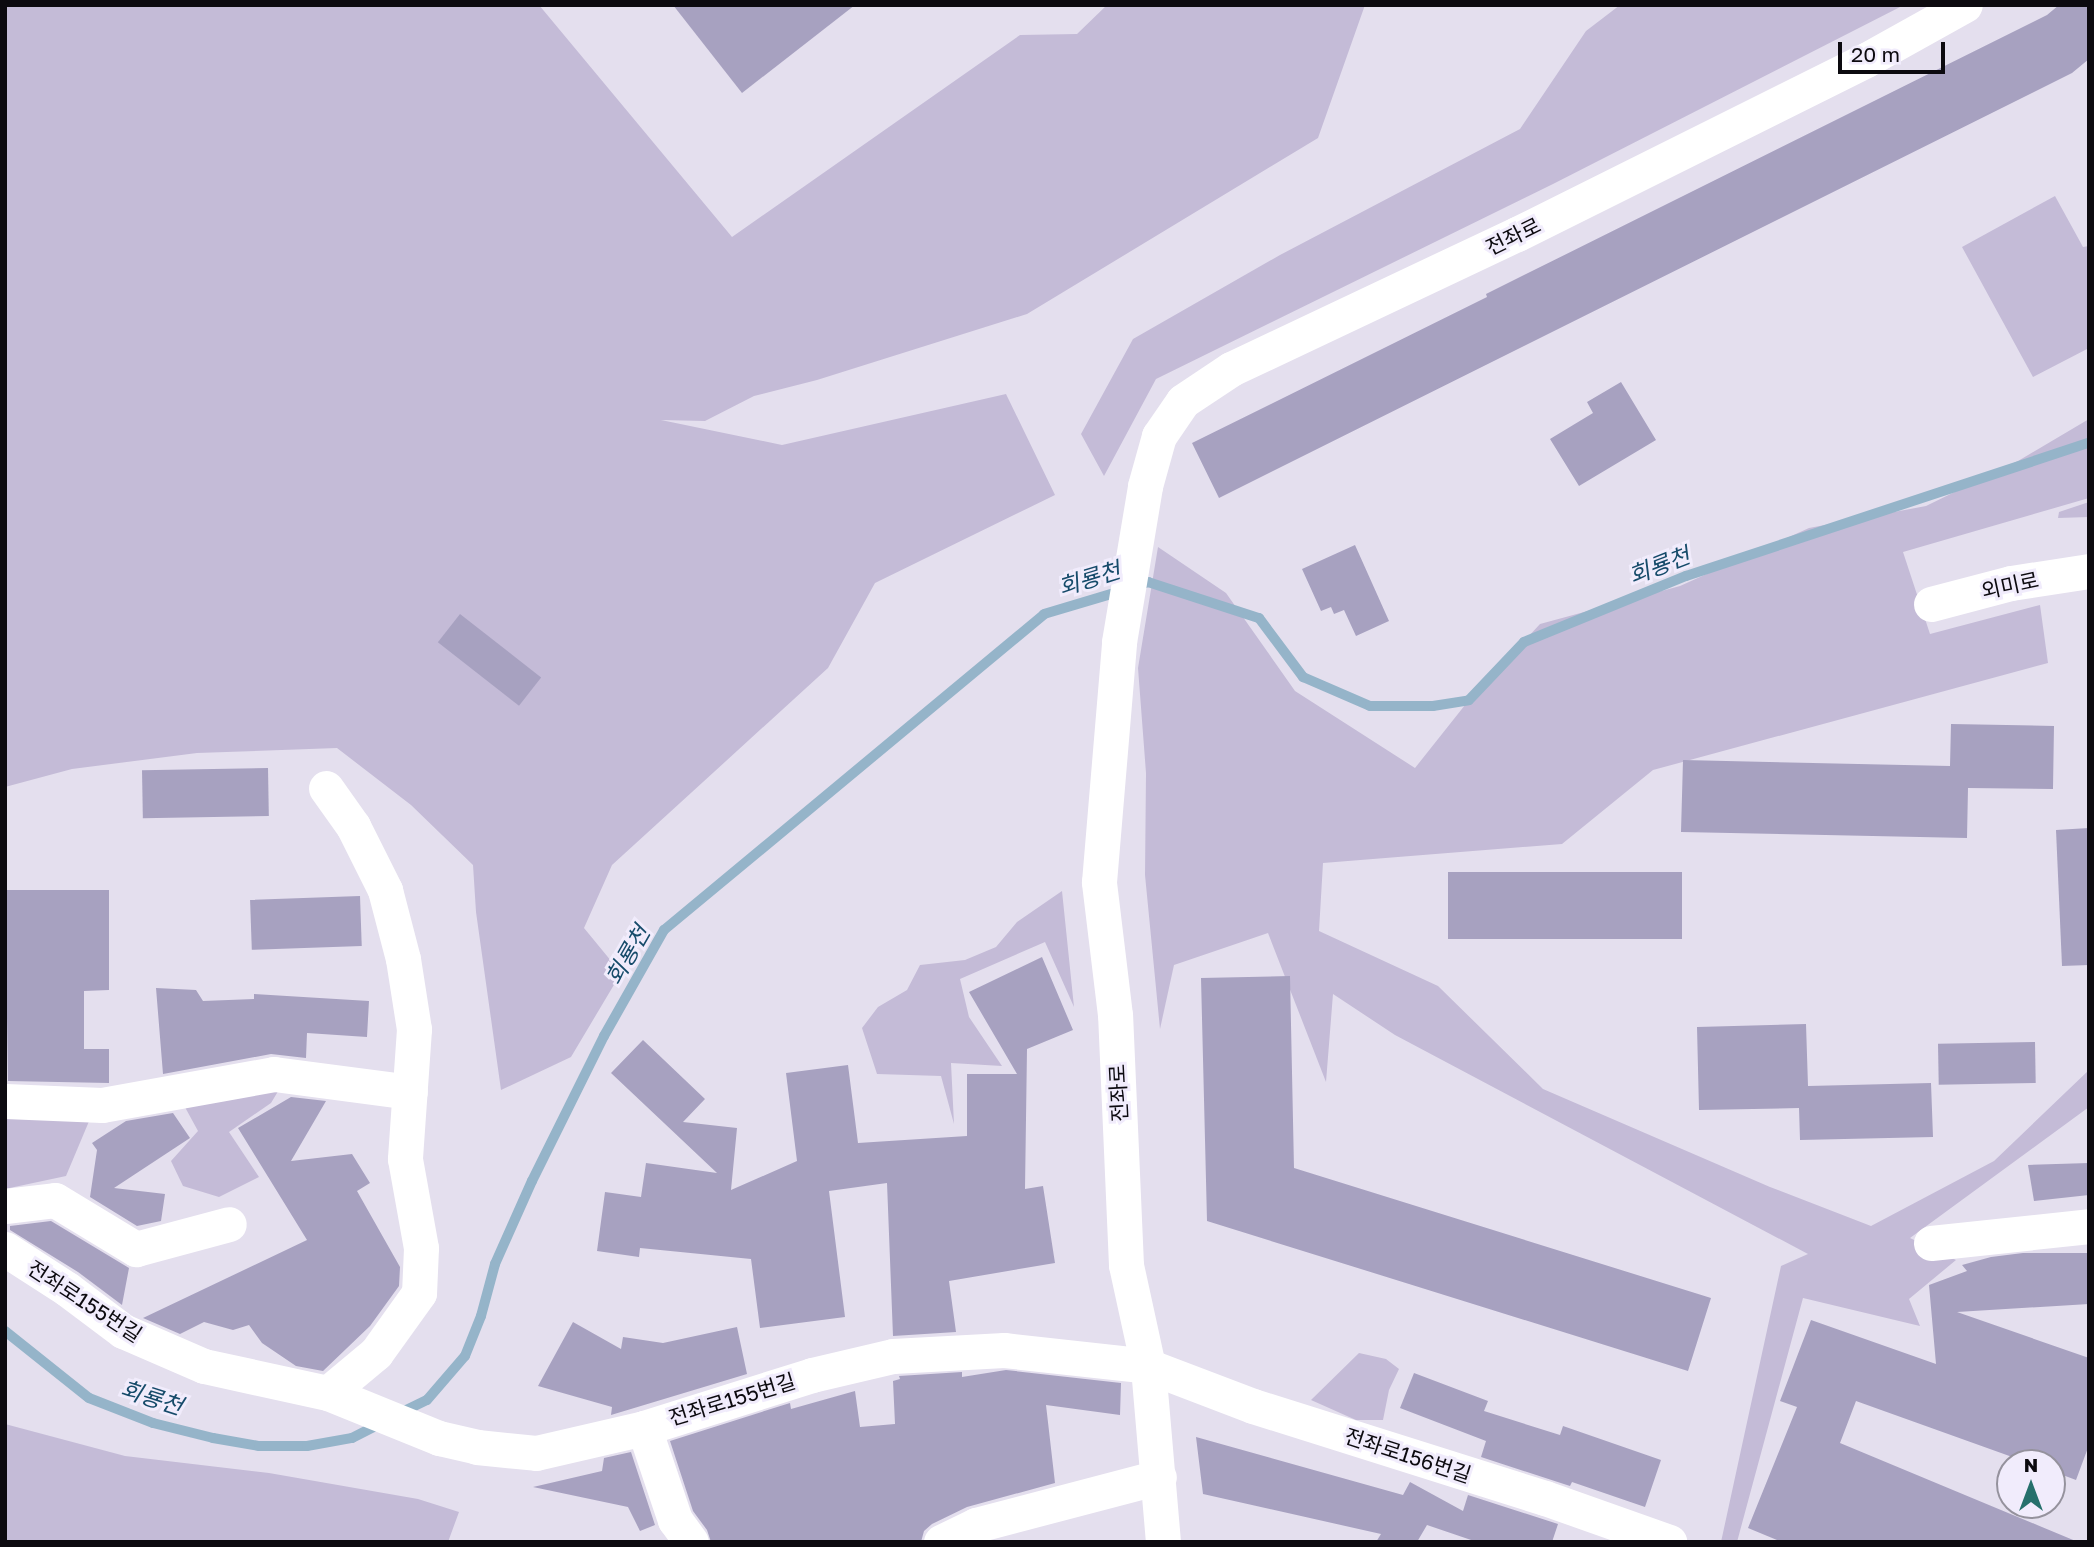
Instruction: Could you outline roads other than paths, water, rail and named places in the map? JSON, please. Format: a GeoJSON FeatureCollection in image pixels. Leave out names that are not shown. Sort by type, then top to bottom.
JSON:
{"type":"FeatureCollection","features":[{"type":"Feature","properties":{"kind":"street","name":"전좌로"},"geometry":{"type":"LineString","coordinates":[[1163,1542],[1160,1477],[1148,1366],[1126,1265],[1115,1015],[1099,882],[1119,642],[1145,486],[1160,436],[1183,401],[1231,369],[1529,228],[1866,60],[1965,5]]}},
{"type":"Feature","properties":{"kind":"street","name":"외미로"},"geometry":{"type":"LineString","coordinates":[[1931,604],[2011,583],[2089,572]]}},
{"type":"Feature","properties":{"kind":"street"},"geometry":{"type":"LineString","coordinates":[[326,788],[353,826],[385,890],[403,958],[414,1029],[405,1159],[421,1248],[419,1293],[376,1353],[328,1393]]}},
{"type":"Feature","properties":{"kind":"street"},"geometry":{"type":"LineString","coordinates":[[5,1101],[102,1105],[274,1074],[410,1091]]}},
{"type":"Feature","properties":{"kind":"street"},"geometry":{"type":"LineString","coordinates":[[5,1206],[55,1200],[136,1250],[229,1224]]}},
{"type":"Feature","properties":{"kind":"street"},"geometry":{"type":"LineString","coordinates":[[1931,1243],[2089,1226]]}},
{"type":"Feature","properties":{"kind":"street","name":"전좌로155번길"},"geometry":{"type":"LineString","coordinates":[[5,1249],[68,1289],[123,1331],[204,1366],[328,1393],[439,1438],[477,1447],[536,1453],[644,1427],[813,1375],[893,1356],[1004,1350],[1148,1366]]}},
{"type":"Feature","properties":{"kind":"street","name":"전좌로156번길"},"geometry":{"type":"LineString","coordinates":[[1148,1366],[1253,1406],[1545,1498],[1669,1542]]}},
{"type":"Feature","properties":{"kind":"street"},"geometry":{"type":"LineString","coordinates":[[644,1427],[675,1520],[691,1542]]}},
{"type":"Feature","properties":{"kind":"street"},"geometry":{"type":"LineString","coordinates":[[941,1542],[976,1525],[1160,1477]]}},
{"type":"Feature","properties":{"kind":"waterway","name":"회룡천"},"geometry":{"type":"LineString","coordinates":[[1136,586],[1148,582],[1259,618],[1303,677],[1370,706],[1433,706],[1469,700],[1524,642],[1686,576],[2089,443]]}},
{"type":"Feature","properties":{"kind":"waterway","name":"회룡천"},"geometry":{"type":"LineString","coordinates":[[398,1414],[427,1400],[465,1356],[481,1316],[495,1264],[532,1181],[604,1036],[664,930],[1044,614],[1121,591]]}},
{"type":"Feature","properties":{"kind":"waterway","name":"회룡천"},"geometry":{"type":"LineString","coordinates":[[5,1331],[89,1398],[153,1423],[213,1438],[259,1446],[307,1446],[352,1438],[381,1423]]}}]}
